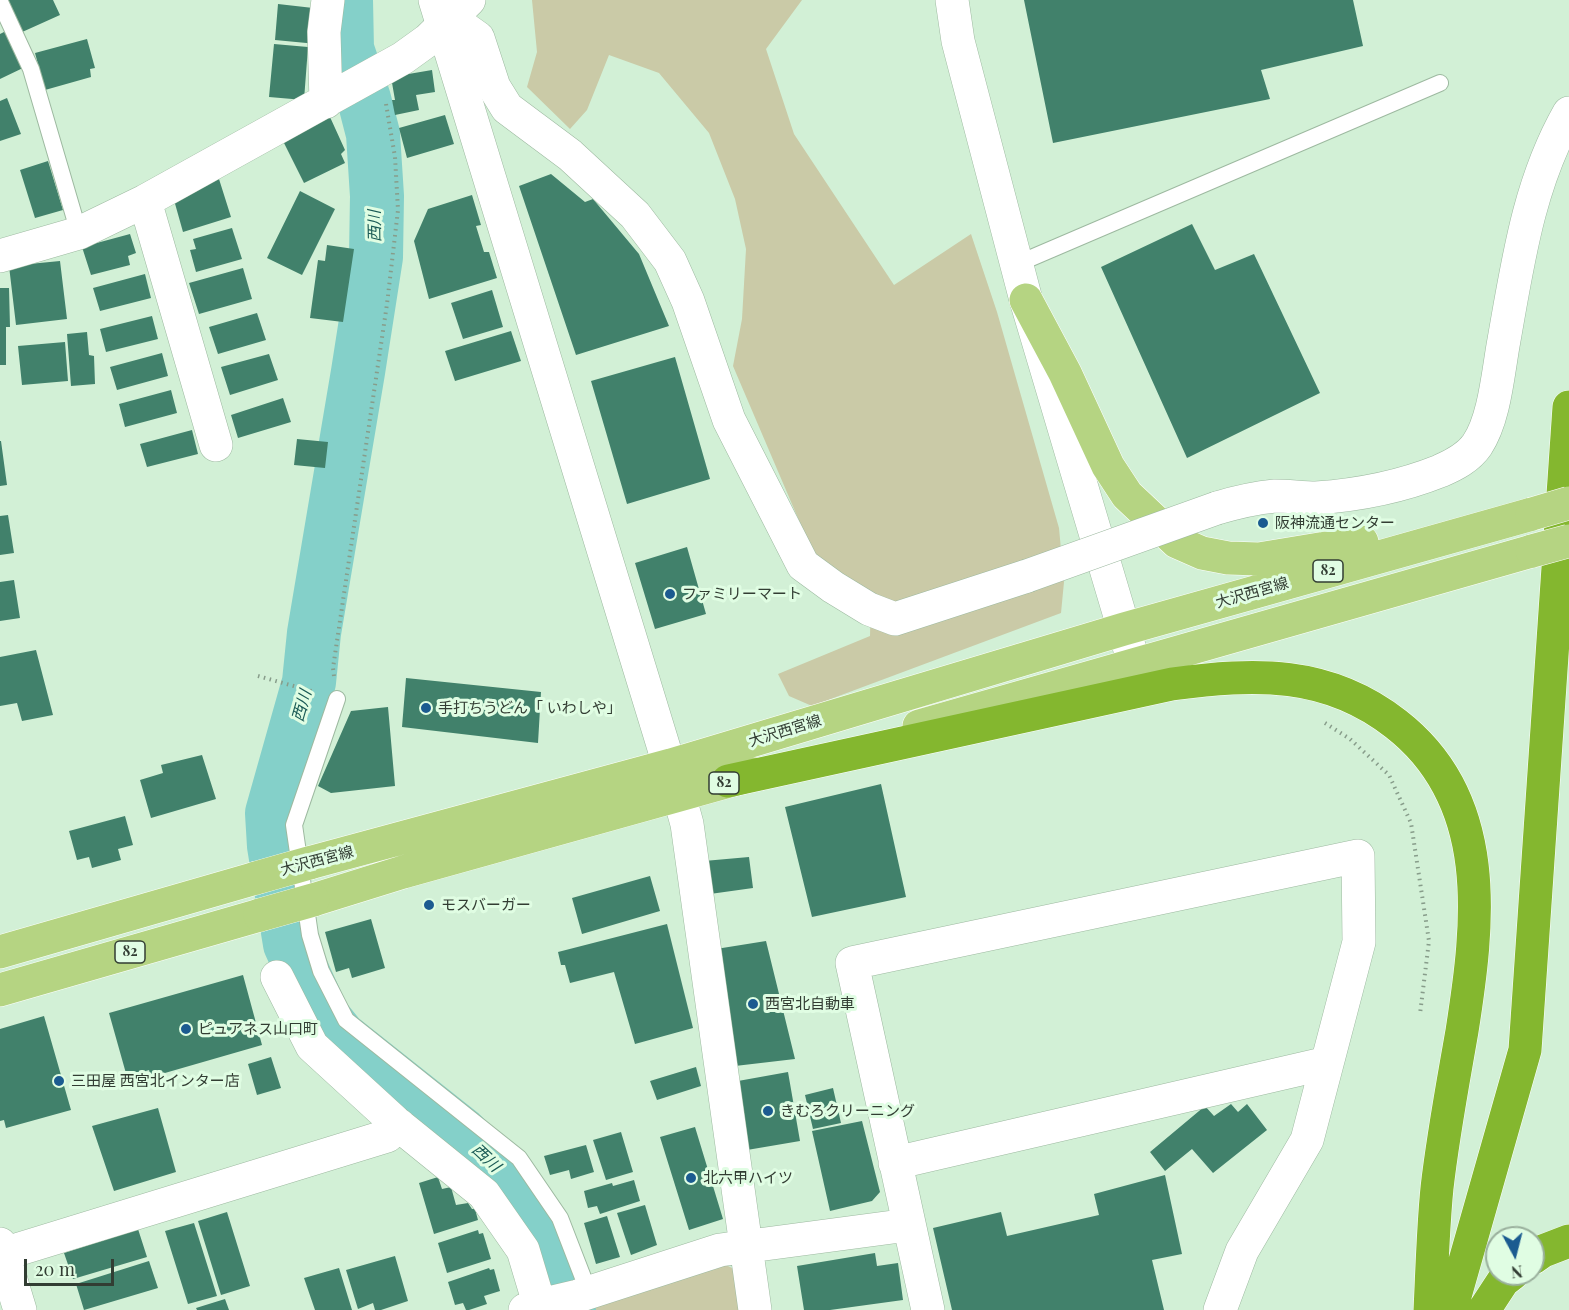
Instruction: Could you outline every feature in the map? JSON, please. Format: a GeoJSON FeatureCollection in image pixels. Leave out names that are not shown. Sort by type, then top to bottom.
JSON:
{"type":"FeatureCollection","features":[{"type":"Feature","properties":{"kind":"highway"},"geometry":{"type":"LineString","coordinates":[[1450,1310],[1525,1050],[1547,755],[1569,407]]}},
{"type":"Feature","properties":{"kind":"highway"},"geometry":{"type":"LineString","coordinates":[[728,781],[1172,684],[1219,677],[1263,676],[1307,681],[1346,694],[1381,712],[1412,736],[1438,766],[1456,801],[1468,837],[1474,879],[1474,926],[1470,978],[1437,1188],[1430,1310]]}},
{"type":"Feature","properties":{"kind":"highway"},"geometry":{"type":"LineString","coordinates":[[1545,1250],[1569,1241]]}},
{"type":"Feature","properties":{"kind":"highway"},"geometry":{"type":"LineString","coordinates":[[1484,1310],[1500,1286]]}},
{"type":"Feature","properties":{"kind":"main road"},"geometry":{"type":"LineString","coordinates":[[1026,300],[1065,373],[1108,466],[1127,495],[1177,542],[1194,550],[1228,558],[1259,559],[1532,514]]}},
{"type":"Feature","properties":{"kind":"main road","name":"大沢西宮線"},"geometry":{"type":"LineString","coordinates":[[0,990],[404,872],[1125,629],[1569,503]]}},
{"type":"Feature","properties":{"kind":"main road","name":"大沢西宮線"},"geometry":{"type":"LineString","coordinates":[[0,952],[309,863],[675,780],[728,781],[1134,663],[1569,541]]}},
{"type":"Feature","properties":{"kind":"street"},"geometry":{"type":"LineString","coordinates":[[328,0],[324,32],[333,98]]}},
{"type":"Feature","properties":{"kind":"street"},"geometry":{"type":"LineString","coordinates":[[0,256],[79,233],[145,201],[403,58],[428,40],[439,13],[469,0]]}},
{"type":"Feature","properties":{"kind":"street"},"geometry":{"type":"LineString","coordinates":[[952,0],[958,41],[1026,300],[1134,663]]}},
{"type":"Feature","properties":{"kind":"street"},"geometry":{"type":"LineString","coordinates":[[439,13],[478,38],[494,87],[507,108],[570,155],[635,215],[670,261],[688,301],[729,420],[803,565],[832,587],[869,609],[895,619],[1248,499],[1277,496],[1314,498],[1362,493],[1399,485],[1442,471],[1463,460],[1477,445],[1487,423],[1518,263],[1536,186],[1555,137],[1569,113]]}},
{"type":"Feature","properties":{"kind":"street"},"geometry":{"type":"LineString","coordinates":[[439,13],[675,780],[689,836],[755,1310]]}},
{"type":"Feature","properties":{"kind":"street"},"geometry":{"type":"LineString","coordinates":[[145,201],[216,444]]}},
{"type":"Feature","properties":{"kind":"street"},"geometry":{"type":"LineString","coordinates":[[928,1310],[852,963],[1358,856],[1359,942],[1307,1140],[1242,1251],[1220,1310]]}},
{"type":"Feature","properties":{"kind":"street"},"geometry":{"type":"LineString","coordinates":[[277,977],[312,1046],[399,1125],[484,1194],[523,1250],[554,1303],[720,1250],[908,1225]]}},
{"type":"Feature","properties":{"kind":"street"},"geometry":{"type":"LineString","coordinates":[[895,1163],[1328,1063]]}},
{"type":"Feature","properties":{"kind":"street"},"geometry":{"type":"LineString","coordinates":[[20,1310],[2,1249],[387,1136],[399,1125]]}},
{"type":"Feature","properties":{"kind":"lane"},"geometry":{"type":"LineString","coordinates":[[0,2],[30,69],[79,233]]}},
{"type":"Feature","properties":{"kind":"lane"},"geometry":{"type":"LineString","coordinates":[[1017,264],[1440,83]]}},
{"type":"Feature","properties":{"kind":"lane"},"geometry":{"type":"LineString","coordinates":[[331,697],[294,825],[310,935],[321,971],[346,1020],[519,1158],[560,1218],[554,1303]]}},
{"type":"Feature","properties":{"kind":"path"},"geometry":{"type":"LineString","coordinates":[[258,676],[331,697],[333,668],[387,304],[398,210],[395,157],[384,93],[374,74]]}},
{"type":"Feature","properties":{"kind":"path"},"geometry":{"type":"LineString","coordinates":[[1316,717],[1350,739],[1389,775],[1411,823],[1429,940],[1420,1014]]}},
{"type":"Feature","properties":{"kind":"green space"},"geometry":{"type":"Polygon","coordinates":[[[532,0],[802,0],[766,49],[794,134],[894,285],[971,234],[997,312],[1059,528],[1064,582],[1061,613],[812,706],[789,696],[778,674],[870,636],[871,595],[815,558],[733,366],[742,319],[746,249],[735,199],[709,133],[659,73],[609,55],[587,110],[570,129],[527,87],[537,52],[532,0]]]}},
{"type":"Feature","properties":{"kind":"green space"},"geometry":{"type":"Polygon","coordinates":[[[722,1263],[734,1269],[739,1310],[593,1310],[592,1307],[722,1263]]]}},
{"type":"Feature","properties":{"kind":"building"},"geometry":{"type":"Polygon","coordinates":[[[53,0],[60,15],[20,33],[6,1],[53,0]]]}},
{"type":"Feature","properties":{"kind":"building"},"geometry":{"type":"Polygon","coordinates":[[[1024,0],[1353,0],[1363,46],[1261,70],[1270,99],[1053,143],[1024,0]]]}},
{"type":"Feature","properties":{"kind":"building"},"geometry":{"type":"Polygon","coordinates":[[[278,4],[322,9],[317,44],[275,40],[278,4]]]}},
{"type":"Feature","properties":{"kind":"building"},"geometry":{"type":"Polygon","coordinates":[[[8,30],[25,67],[0,79],[0,34],[8,30]]]}},
{"type":"Feature","properties":{"kind":"building"},"geometry":{"type":"Polygon","coordinates":[[[87,39],[95,68],[90,69],[91,77],[45,90],[35,53],[87,39]]]}},
{"type":"Feature","properties":{"kind":"building"},"geometry":{"type":"Polygon","coordinates":[[[274,44],[308,47],[304,100],[269,97],[274,44]]]}},
{"type":"Feature","properties":{"kind":"building"},"geometry":{"type":"Polygon","coordinates":[[[432,70],[435,92],[416,95],[419,110],[395,115],[391,77],[432,70]]]}},
{"type":"Feature","properties":{"kind":"building"},"geometry":{"type":"Polygon","coordinates":[[[7,98],[21,134],[0,141],[0,101],[7,98]]]}},
{"type":"Feature","properties":{"kind":"building"},"geometry":{"type":"Polygon","coordinates":[[[445,115],[454,144],[407,158],[399,128],[445,115]]]}},
{"type":"Feature","properties":{"kind":"building"},"geometry":{"type":"Polygon","coordinates":[[[330,117],[345,150],[341,154],[345,163],[304,183],[283,141],[330,117]]]}},
{"type":"Feature","properties":{"kind":"building"},"geometry":{"type":"Polygon","coordinates":[[[48,161],[63,210],[35,218],[20,170],[48,161]]]}},
{"type":"Feature","properties":{"kind":"building"},"geometry":{"type":"Polygon","coordinates":[[[551,174],[585,202],[593,199],[639,254],[669,326],[576,355],[519,186],[551,174]]]}},
{"type":"Feature","properties":{"kind":"building"},"geometry":{"type":"Polygon","coordinates":[[[219,179],[231,217],[183,232],[174,200],[180,190],[219,179]]]}},
{"type":"Feature","properties":{"kind":"building"},"geometry":{"type":"Polygon","coordinates":[[[300,191],[335,209],[302,275],[267,258],[300,191]]]}},
{"type":"Feature","properties":{"kind":"building"},"geometry":{"type":"Polygon","coordinates":[[[472,195],[481,225],[476,226],[484,252],[489,252],[497,278],[429,299],[414,241],[428,209],[472,195]]]}},
{"type":"Feature","properties":{"kind":"building"},"geometry":{"type":"Polygon","coordinates":[[[1192,224],[1215,270],[1254,254],[1320,393],[1187,458],[1101,267],[1192,224]]]}},
{"type":"Feature","properties":{"kind":"building"},"geometry":{"type":"Polygon","coordinates":[[[232,228],[242,259],[196,272],[190,250],[196,249],[193,239],[232,228]]]}},
{"type":"Feature","properties":{"kind":"building"},"geometry":{"type":"Polygon","coordinates":[[[130,234],[136,253],[128,256],[130,265],[91,275],[82,247],[130,234]]]}},
{"type":"Feature","properties":{"kind":"building"},"geometry":{"type":"Polygon","coordinates":[[[327,245],[354,249],[343,322],[310,318],[318,260],[325,261],[327,245]]]}},
{"type":"Feature","properties":{"kind":"building"},"geometry":{"type":"Polygon","coordinates":[[[60,261],[67,319],[16,325],[9,266],[60,261]]]}},
{"type":"Feature","properties":{"kind":"building"},"geometry":{"type":"Polygon","coordinates":[[[243,268],[252,299],[199,314],[189,283],[243,268]]]}},
{"type":"Feature","properties":{"kind":"building"},"geometry":{"type":"Polygon","coordinates":[[[145,274],[151,298],[100,311],[93,288],[145,274]]]}},
{"type":"Feature","properties":{"kind":"building"},"geometry":{"type":"Polygon","coordinates":[[[0,288],[9,288],[10,327],[6,327],[6,365],[0,365],[0,288]]]}},
{"type":"Feature","properties":{"kind":"building"},"geometry":{"type":"Polygon","coordinates":[[[492,290],[503,327],[463,339],[451,303],[492,290]]]}},
{"type":"Feature","properties":{"kind":"building"},"geometry":{"type":"Polygon","coordinates":[[[257,313],[266,340],[218,354],[209,327],[257,313]]]}},
{"type":"Feature","properties":{"kind":"building"},"geometry":{"type":"Polygon","coordinates":[[[152,316],[158,339],[106,352],[100,329],[152,316]]]}},
{"type":"Feature","properties":{"kind":"building"},"geometry":{"type":"Polygon","coordinates":[[[511,331],[521,361],[455,381],[445,351],[511,331]]]}},
{"type":"Feature","properties":{"kind":"building"},"geometry":{"type":"Polygon","coordinates":[[[87,332],[89,355],[94,356],[95,384],[71,386],[67,334],[87,332]]]}},
{"type":"Feature","properties":{"kind":"building"},"geometry":{"type":"Polygon","coordinates":[[[65,342],[68,381],[22,385],[18,346],[65,342]]]}},
{"type":"Feature","properties":{"kind":"building"},"geometry":{"type":"Polygon","coordinates":[[[162,353],[168,376],[117,390],[110,367],[162,353]]]}},
{"type":"Feature","properties":{"kind":"building"},"geometry":{"type":"Polygon","coordinates":[[[269,354],[278,380],[230,395],[221,367],[269,354]]]}},
{"type":"Feature","properties":{"kind":"building"},"geometry":{"type":"Polygon","coordinates":[[[675,357],[710,479],[627,504],[591,381],[675,357]]]}},
{"type":"Feature","properties":{"kind":"building"},"geometry":{"type":"Polygon","coordinates":[[[171,390],[177,413],[125,427],[119,404],[171,390]]]}},
{"type":"Feature","properties":{"kind":"building"},"geometry":{"type":"Polygon","coordinates":[[[283,398],[291,422],[238,438],[231,415],[283,398]]]}},
{"type":"Feature","properties":{"kind":"building"},"geometry":{"type":"Polygon","coordinates":[[[192,430],[198,454],[147,467],[140,444],[192,430]]]}},
{"type":"Feature","properties":{"kind":"building"},"geometry":{"type":"Polygon","coordinates":[[[297,439],[328,442],[325,468],[294,465],[297,439]]]}},
{"type":"Feature","properties":{"kind":"building"},"geometry":{"type":"Polygon","coordinates":[[[0,441],[7,485],[0,486],[0,441]]]}},
{"type":"Feature","properties":{"kind":"building"},"geometry":{"type":"Polygon","coordinates":[[[8,515],[14,553],[0,555],[0,516],[8,515]]]}},
{"type":"Feature","properties":{"kind":"building"},"geometry":{"type":"Polygon","coordinates":[[[687,547],[706,614],[655,629],[635,563],[687,547]]]}},
{"type":"Feature","properties":{"kind":"building"},"geometry":{"type":"Polygon","coordinates":[[[14,580],[20,618],[0,621],[0,582],[14,580]]]}},
{"type":"Feature","properties":{"kind":"building"},"geometry":{"type":"Polygon","coordinates":[[[36,650],[53,715],[22,721],[17,703],[0,706],[0,657],[36,650]]]}},
{"type":"Feature","properties":{"kind":"building"},"geometry":{"type":"Polygon","coordinates":[[[406,678],[541,692],[538,743],[402,727],[406,678]]]}},
{"type":"Feature","properties":{"kind":"building"},"geometry":{"type":"Polygon","coordinates":[[[388,707],[395,786],[331,793],[318,786],[351,711],[388,707]]]}},
{"type":"Feature","properties":{"kind":"building"},"geometry":{"type":"Polygon","coordinates":[[[202,755],[216,799],[151,818],[140,780],[163,773],[161,765],[202,755]]]}},
{"type":"Feature","properties":{"kind":"building"},"geometry":{"type":"Polygon","coordinates":[[[881,784],[906,897],[812,917],[785,807],[881,784]]]}},
{"type":"Feature","properties":{"kind":"building"},"geometry":{"type":"Polygon","coordinates":[[[125,816],[133,845],[118,849],[121,860],[92,868],[89,857],[77,860],[69,831],[125,816]]]}},
{"type":"Feature","properties":{"kind":"building"},"geometry":{"type":"Polygon","coordinates":[[[749,857],[753,888],[710,894],[704,861],[749,857]]]}},
{"type":"Feature","properties":{"kind":"building"},"geometry":{"type":"Polygon","coordinates":[[[650,876],[660,911],[582,934],[572,898],[650,876]]]}},
{"type":"Feature","properties":{"kind":"building"},"geometry":{"type":"Polygon","coordinates":[[[371,919],[385,968],[352,978],[349,968],[336,972],[325,932],[371,919]]]}},
{"type":"Feature","properties":{"kind":"building"},"geometry":{"type":"Polygon","coordinates":[[[667,924],[693,1028],[635,1044],[614,972],[570,983],[565,965],[561,965],[558,952],[667,924]]]}},
{"type":"Feature","properties":{"kind":"building","name":"西宮北自動車"},"geometry":{"type":"Polygon","coordinates":[[[766,941],[795,1059],[735,1066],[716,949],[766,941]]]}},
{"type":"Feature","properties":{"kind":"building","name":"ピュアネス山口町"},"geometry":{"type":"Polygon","coordinates":[[[243,975],[262,1045],[151,1077],[149,1070],[127,1077],[109,1013],[243,975]]]}},
{"type":"Feature","properties":{"kind":"building"},"geometry":{"type":"Polygon","coordinates":[[[44,1016],[71,1110],[6,1128],[4,1120],[0,1121],[0,1029],[44,1016]]]}},
{"type":"Feature","properties":{"kind":"building"},"geometry":{"type":"Polygon","coordinates":[[[271,1057],[281,1088],[257,1095],[248,1064],[271,1057]]]}},
{"type":"Feature","properties":{"kind":"building"},"geometry":{"type":"Polygon","coordinates":[[[696,1067],[701,1086],[657,1100],[650,1081],[696,1067]]]}},
{"type":"Feature","properties":{"kind":"building","name":"きむろクリーニング"},"geometry":{"type":"Polygon","coordinates":[[[788,1072],[800,1141],[747,1150],[738,1081],[788,1072]]]}},
{"type":"Feature","properties":{"kind":"building"},"geometry":{"type":"Polygon","coordinates":[[[833,1088],[841,1123],[813,1129],[805,1095],[833,1088]]]}},
{"type":"Feature","properties":{"kind":"building"},"geometry":{"type":"Polygon","coordinates":[[[1231,1104],[1238,1112],[1247,1104],[1267,1130],[1213,1173],[1192,1149],[1165,1171],[1150,1152],[1205,1106],[1214,1116],[1231,1104]]]}},
{"type":"Feature","properties":{"kind":"building"},"geometry":{"type":"Polygon","coordinates":[[[158,1108],[176,1172],[114,1191],[92,1126],[158,1108]]]}},
{"type":"Feature","properties":{"kind":"building"},"geometry":{"type":"Polygon","coordinates":[[[862,1121],[880,1192],[872,1201],[830,1211],[812,1131],[862,1121]]]}},
{"type":"Feature","properties":{"kind":"building","name":"北六甲ハイツ"},"geometry":{"type":"Polygon","coordinates":[[[695,1127],[723,1219],[689,1230],[660,1137],[695,1127]]]}},
{"type":"Feature","properties":{"kind":"building"},"geometry":{"type":"Polygon","coordinates":[[[621,1132],[633,1172],[606,1180],[593,1140],[621,1132]]]}},
{"type":"Feature","properties":{"kind":"building"},"geometry":{"type":"Polygon","coordinates":[[[586,1145],[594,1172],[571,1179],[569,1170],[550,1175],[544,1156],[586,1145]]]}},
{"type":"Feature","properties":{"kind":"building"},"geometry":{"type":"Polygon","coordinates":[[[1165,1175],[1182,1254],[1152,1260],[1164,1310],[952,1310],[933,1228],[1001,1212],[1007,1236],[1099,1215],[1094,1194],[1165,1175]]]}},
{"type":"Feature","properties":{"kind":"building"},"geometry":{"type":"Polygon","coordinates":[[[438,1177],[442,1189],[451,1187],[456,1205],[468,1203],[472,1209],[475,1209],[478,1220],[434,1234],[419,1183],[438,1177]]]}},
{"type":"Feature","properties":{"kind":"building"},"geometry":{"type":"Polygon","coordinates":[[[634,1180],[640,1201],[600,1214],[597,1206],[588,1208],[584,1191],[634,1180]]]}},
{"type":"Feature","properties":{"kind":"building"},"geometry":{"type":"Polygon","coordinates":[[[645,1205],[657,1245],[631,1255],[617,1213],[645,1205]]]}},
{"type":"Feature","properties":{"kind":"building"},"geometry":{"type":"Polygon","coordinates":[[[227,1212],[250,1286],[221,1295],[198,1221],[227,1212]]]}},
{"type":"Feature","properties":{"kind":"building"},"geometry":{"type":"Polygon","coordinates":[[[607,1216],[620,1257],[596,1264],[584,1223],[607,1216]]]}},
{"type":"Feature","properties":{"kind":"building"},"geometry":{"type":"Polygon","coordinates":[[[194,1223],[217,1296],[188,1304],[165,1231],[194,1223]]]}},
{"type":"Feature","properties":{"kind":"building"},"geometry":{"type":"Polygon","coordinates":[[[138,1229],[147,1257],[73,1279],[64,1253],[138,1229]]]}},
{"type":"Feature","properties":{"kind":"building"},"geometry":{"type":"Polygon","coordinates":[[[478,1230],[479,1234],[483,1233],[491,1259],[447,1273],[438,1243],[478,1230]]]}},
{"type":"Feature","properties":{"kind":"building"},"geometry":{"type":"Polygon","coordinates":[[[875,1253],[877,1266],[898,1263],[903,1300],[830,1310],[804,1310],[797,1266],[875,1253]]]}},
{"type":"Feature","properties":{"kind":"building"},"geometry":{"type":"Polygon","coordinates":[[[395,1256],[408,1301],[381,1310],[375,1310],[373,1303],[358,1309],[346,1270],[395,1256]]]}},
{"type":"Feature","properties":{"kind":"building"},"geometry":{"type":"Polygon","coordinates":[[[149,1261],[158,1288],[84,1310],[76,1284],[149,1261]]]}},
{"type":"Feature","properties":{"kind":"building"},"geometry":{"type":"Polygon","coordinates":[[[339,1268],[352,1310],[315,1310],[304,1278],[339,1268]]]}},
{"type":"Feature","properties":{"kind":"building"},"geometry":{"type":"Polygon","coordinates":[[[489,1268],[494,1269],[500,1291],[484,1296],[487,1304],[469,1310],[466,1310],[463,1303],[455,1305],[448,1282],[489,1268]]]}},
{"type":"Feature","properties":{"kind":"building"},"geometry":{"type":"Polygon","coordinates":[[[225,1299],[229,1310],[197,1310],[196,1308],[225,1299]]]}},
{"type":"Feature","properties":{"kind":"waterway","name":"西川"},"geometry":{"type":"LineString","coordinates":[[346,0],[347,49],[373,134],[377,196],[376,257],[314,633],[309,682],[272,813],[274,846],[290,944],[323,1017],[340,1038],[461,1134],[505,1176],[551,1249],[569,1310]]}},
{"type":"Feature","properties":{"kind":"place","name":"阪神流通センター"},"geometry":{"type":"Point","coordinates":[1263,523]}},
{"type":"Feature","properties":{"kind":"place","name":"ファミリーマート"},"geometry":{"type":"Point","coordinates":[670,594]}},
{"type":"Feature","properties":{"kind":"place","name":"手打ちうどん「 いわしや」"},"geometry":{"type":"Point","coordinates":[426,708]}},
{"type":"Feature","properties":{"kind":"place","name":"モスバーガー"},"geometry":{"type":"Point","coordinates":[429,905]}},
{"type":"Feature","properties":{"kind":"place","name":"西宮北自動車"},"geometry":{"type":"Point","coordinates":[753,1004]}},
{"type":"Feature","properties":{"kind":"place","name":"ピュアネス山口町"},"geometry":{"type":"Point","coordinates":[186,1029]}},
{"type":"Feature","properties":{"kind":"place","name":"三田屋 西宮北インター店"},"geometry":{"type":"Point","coordinates":[59,1081]}},
{"type":"Feature","properties":{"kind":"place","name":"きむろクリーニング"},"geometry":{"type":"Point","coordinates":[768,1111]}},
{"type":"Feature","properties":{"kind":"place","name":"北六甲ハイツ"},"geometry":{"type":"Point","coordinates":[691,1178]}}]}
